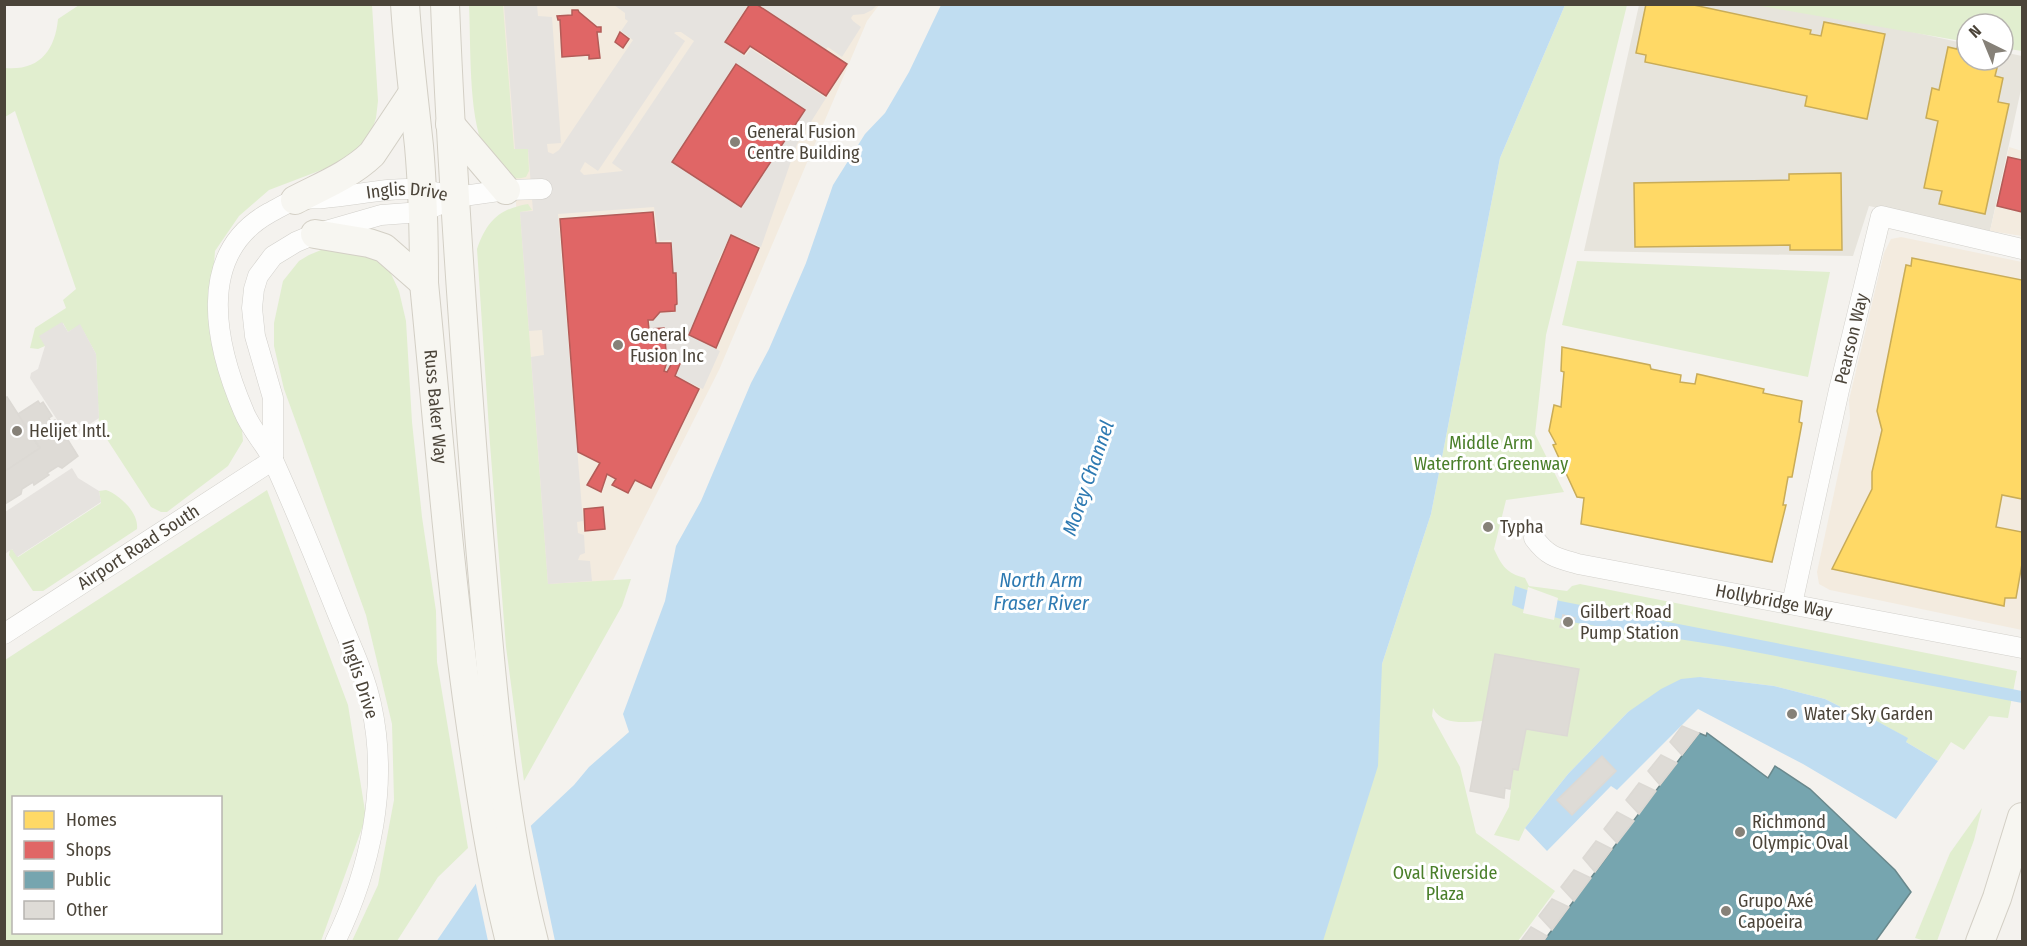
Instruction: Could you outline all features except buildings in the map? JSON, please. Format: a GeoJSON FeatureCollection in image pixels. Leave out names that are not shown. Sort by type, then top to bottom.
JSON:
{"type":"FeatureCollection","features":[{"type":"Feature","properties":{"kind":"main road","name":"Russ Baker Way"},"geometry":{"type":"LineString","coordinates":[[405,4],[412,94],[419,145],[424,283],[456,609],[493,800]]}},
{"type":"Feature","properties":{"kind":"main road","name":"Russ Baker Way"},"geometry":{"type":"LineString","coordinates":[[445,4],[450,124],[490,675],[493,800]]}},
{"type":"Feature","properties":{"kind":"main road"},"geometry":{"type":"LineString","coordinates":[[295,200],[343,176],[364,161],[372,153],[412,94]]}},
{"type":"Feature","properties":{"kind":"main road"},"geometry":{"type":"LineString","coordinates":[[450,124],[506,190]]}},
{"type":"Feature","properties":{"kind":"main road"},"geometry":{"type":"LineString","coordinates":[[315,234],[369,243],[384,248],[424,283]]}},
{"type":"Feature","properties":{"kind":"main road"},"geometry":{"type":"LineString","coordinates":[[493,800],[499,898],[510,942]]}},
{"type":"Feature","properties":{"kind":"main road"},"geometry":{"type":"LineString","coordinates":[[493,800],[534,942]]}},
{"type":"Feature","properties":{"kind":"main road"},"geometry":{"type":"LineString","coordinates":[[1980,942],[1997,898],[2022,817]]}},
{"type":"Feature","properties":{"kind":"street"},"geometry":{"type":"LineString","coordinates":[[456,198],[506,190],[542,189]]}},
{"type":"Feature","properties":{"kind":"street","name":"Inglis Drive"},"geometry":{"type":"LineString","coordinates":[[334,942],[357,892],[373,833],[379,758],[375,729],[370,702],[360,671],[273,460],[244,413],[226,358],[218,317],[219,280],[229,252],[246,230],[261,218],[295,200],[456,198]]}},
{"type":"Feature","properties":{"kind":"street","name":"Inglis Drive"},"geometry":{"type":"LineString","coordinates":[[273,460],[273,398],[255,336],[252,308],[258,276],[273,256],[296,242],[422,200]]}},
{"type":"Feature","properties":{"kind":"street","name":"Pearson Way"},"geometry":{"type":"LineString","coordinates":[[1792,604],[1839,390],[1881,216],[2022,249]]}},
{"type":"Feature","properties":{"kind":"street","name":"Airport Road South"},"geometry":{"type":"LineString","coordinates":[[4,634],[273,460]]}},
{"type":"Feature","properties":{"kind":"street","name":"Hollybridge Way"},"geometry":{"type":"LineString","coordinates":[[1534,538],[1553,557],[1570,561],[2022,648]]}},
{"type":"Feature","properties":{"kind":"shaded area"},"geometry":{"type":"Polygon","coordinates":[[[500,5],[879,5],[867,21],[719,370],[604,598],[548,600],[500,5]]]}},
{"type":"Feature","properties":{"kind":"shaded area"},"geometry":{"type":"Polygon","coordinates":[[[504,5],[537,5],[538,16],[552,17],[561,143],[547,144],[548,152],[553,154],[559,150],[633,40],[621,31],[628,21],[625,19],[625,13],[614,5],[748,5],[724,42],[745,56],[751,49],[826,98],[797,144],[761,247],[731,234],[717,263],[719,265],[689,335],[720,351],[703,389],[676,376],[681,364],[672,360],[667,371],[664,370],[668,362],[665,328],[650,328],[650,321],[660,313],[676,312],[676,305],[678,305],[677,273],[673,273],[671,240],[659,241],[654,207],[558,214],[583,521],[577,522],[578,533],[584,535],[585,553],[580,555],[578,560],[590,561],[592,581],[548,584],[531,357],[544,355],[542,330],[529,331],[520,212],[533,211],[528,149],[515,149],[504,5]],[[681,32],[674,33],[685,41],[598,171],[585,162],[580,171],[584,175],[623,171],[612,163],[694,41],[681,32]],[[736,64],[672,162],[741,207],[805,110],[736,64]]]}},
{"type":"Feature","properties":{"kind":"shaded area"},"geometry":{"type":"Polygon","coordinates":[[[759,5],[877,5],[864,14],[853,15],[851,18],[853,21],[861,27],[842,57],[759,5]]]}},
{"type":"Feature","properties":{"kind":"shaded area"},"geometry":{"type":"Polygon","coordinates":[[[1639,5],[1791,5],[1955,41],[1955,72],[2015,72],[2015,55],[2022,56],[2022,85],[1990,231],[1869,206],[1853,256],[1584,251],[1639,5]]]}},
{"type":"Feature","properties":{"kind":"shaded area"},"geometry":{"type":"Polygon","coordinates":[[[2009,147],[2022,151],[2022,236],[1990,231],[2009,147]]]}},
{"type":"Feature","properties":{"kind":"shaded area"},"geometry":{"type":"Polygon","coordinates":[[[1901,237],[2022,262],[2022,630],[1830,590],[1819,584],[1817,572],[1850,419],[1849,400],[1884,253],[1891,239],[1901,237]]]}},
{"type":"Feature","properties":{"kind":"shaded area"},"geometry":{"type":"Polygon","coordinates":[[[62,322],[68,332],[80,324],[96,354],[99,418],[69,438],[30,378],[31,373],[38,369],[45,346],[39,336],[62,322]]]}},
{"type":"Feature","properties":{"kind":"shaded area"},"geometry":{"type":"Polygon","coordinates":[[[72,468],[78,478],[99,491],[101,502],[17,557],[12,549],[5,554],[5,512],[72,468]]]}},
{"type":"Feature","properties":{"kind":"green space"},"geometry":{"type":"Polygon","coordinates":[[[79,5],[372,5],[378,101],[376,118],[370,136],[353,153],[332,166],[269,190],[239,216],[215,251],[210,321],[241,419],[243,441],[228,466],[167,512],[151,507],[99,427],[96,354],[80,325],[68,332],[63,323],[45,346],[38,349],[30,348],[35,328],[66,308],[63,300],[76,289],[15,111],[5,117],[5,68],[27,66],[43,57],[53,41],[58,19],[79,5]]]}},
{"type":"Feature","properties":{"kind":"green space"},"geometry":{"type":"Polygon","coordinates":[[[469,5],[503,5],[514,149],[528,149],[529,171],[526,177],[516,178],[505,174],[484,148],[479,134],[473,98],[469,5]]]}},
{"type":"Feature","properties":{"kind":"green space"},"geometry":{"type":"Polygon","coordinates":[[[1565,5],[1627,5],[1546,335],[1535,434],[1564,492],[1506,500],[1494,549],[1500,560],[1509,571],[1525,578],[1529,586],[1567,591],[1572,586],[1580,584],[2017,671],[2008,718],[1989,716],[1964,750],[1951,742],[1938,761],[1906,742],[1907,738],[1873,719],[1857,715],[1825,699],[1774,686],[1700,677],[1628,712],[1568,774],[1525,828],[1519,841],[1494,835],[1509,807],[1513,769],[1518,770],[1526,729],[1567,736],[1579,669],[1496,654],[1483,721],[1455,722],[1442,718],[1433,708],[1432,716],[1460,767],[1476,833],[1555,891],[1518,941],[1284,942],[1382,664],[1431,514],[1500,158],[1565,5]]]}},
{"type":"Feature","properties":{"kind":"green space"},"geometry":{"type":"Polygon","coordinates":[[[1755,5],[2022,5],[2022,51],[2015,50],[2015,12],[1955,12],[1955,40],[1755,5]]]}},
{"type":"Feature","properties":{"kind":"green space"},"geometry":{"type":"Polygon","coordinates":[[[528,204],[532,210],[520,212],[548,584],[631,579],[622,606],[524,781],[506,647],[477,249],[485,231],[495,218],[509,209],[528,204]]]}},
{"type":"Feature","properties":{"kind":"green space"},"geometry":{"type":"Polygon","coordinates":[[[340,248],[357,250],[387,265],[399,291],[406,321],[412,422],[422,517],[436,611],[437,662],[468,848],[438,877],[397,941],[352,941],[378,885],[394,800],[392,724],[366,615],[284,389],[274,346],[274,323],[283,281],[299,261],[309,255],[321,250],[340,248]]]}},
{"type":"Feature","properties":{"kind":"green space"},"geometry":{"type":"Polygon","coordinates":[[[1577,261],[1830,272],[1808,377],[1562,325],[1577,261]]]}},
{"type":"Feature","properties":{"kind":"green space"},"geometry":{"type":"Polygon","coordinates":[[[106,490],[128,505],[135,517],[137,529],[43,591],[33,591],[9,555],[10,550],[12,549],[18,557],[101,503],[99,491],[106,490]]]}},
{"type":"Feature","properties":{"kind":"green space"},"geometry":{"type":"Polygon","coordinates":[[[267,490],[348,705],[366,817],[321,941],[5,942],[5,660],[267,490]]]}},
{"type":"Feature","properties":{"kind":"green space"},"geometry":{"type":"Polygon","coordinates":[[[1982,808],[1974,840],[1937,941],[1915,938],[1950,853],[1982,808]]]}},
{"type":"Feature","properties":{"kind":"water","name":"North Arm Fraser River"},"geometry":{"type":"Polygon","coordinates":[[[941,5],[1565,5],[1500,158],[1431,514],[1382,664],[1378,766],[1323,941],[436,942],[488,866],[574,785],[589,767],[629,732],[623,714],[665,601],[676,546],[701,501],[751,383],[769,349],[806,263],[833,185],[865,134],[885,113],[909,72],[941,5]]]}},
{"type":"Feature","properties":{"kind":"water"},"geometry":{"type":"Polygon","coordinates":[[[1515,586],[1560,601],[2022,691],[2022,703],[1723,646],[1577,623],[1512,605],[1515,586]]]}},
{"type":"Feature","properties":{"kind":"water"},"geometry":{"type":"Polygon","coordinates":[[[1700,677],[1774,686],[1825,699],[1857,715],[1873,719],[1908,738],[1906,742],[1938,761],[1896,819],[1803,764],[1698,709],[1617,790],[1611,786],[1547,851],[1525,828],[1568,774],[1628,712],[1661,689],[1681,679],[1700,677]]]}},
{"type":"Feature","properties":{"kind":"pier"},"geometry":{"type":"Polygon","coordinates":[[[1528,587],[1558,598],[1554,620],[1523,613],[1528,587]]]}},
{"type":"Feature","properties":{"kind":"pier"},"geometry":{"type":"Polygon","coordinates":[[[530,822],[555,941],[488,941],[475,880],[486,864],[530,822]]]}},
{"type":"Feature","properties":{"kind":"place","name":"General Fusion Centre Building"},"geometry":{"type":"Point","coordinates":[735,142]}},
{"type":"Feature","properties":{"kind":"place","name":"General Fusion Inc"},"geometry":{"type":"Point","coordinates":[618,345]}},
{"type":"Feature","properties":{"kind":"place","name":"Helijet Intl."},"geometry":{"type":"Point","coordinates":[17,431]}},
{"type":"Feature","properties":{"kind":"place","name":"Typha"},"geometry":{"type":"Point","coordinates":[1488,527]}},
{"type":"Feature","properties":{"kind":"place","name":"Gilbert Road Pump Station"},"geometry":{"type":"Point","coordinates":[1568,622]}},
{"type":"Feature","properties":{"kind":"place","name":"Water Sky Garden"},"geometry":{"type":"Point","coordinates":[1792,714]}},
{"type":"Feature","properties":{"kind":"place","name":"Richmond Olympic Oval"},"geometry":{"type":"Point","coordinates":[1740,832]}},
{"type":"Feature","properties":{"kind":"place","name":"Grupo Axé Capoeira"},"geometry":{"type":"Point","coordinates":[1726,911]}},
{"type":"Feature","properties":{"kind":"park label","name":"Middle Arm Waterfront Greenway"},"geometry":{"type":"Point","coordinates":[1491,453]}},
{"type":"Feature","properties":{"kind":"park label","name":"Oval Riverside Plaza"},"geometry":{"type":"Point","coordinates":[1445,883]}},
{"type":"Feature","properties":{"kind":"water label","name":"Morey Channel"},"geometry":{"type":"Point","coordinates":[1088,478]}}]}
